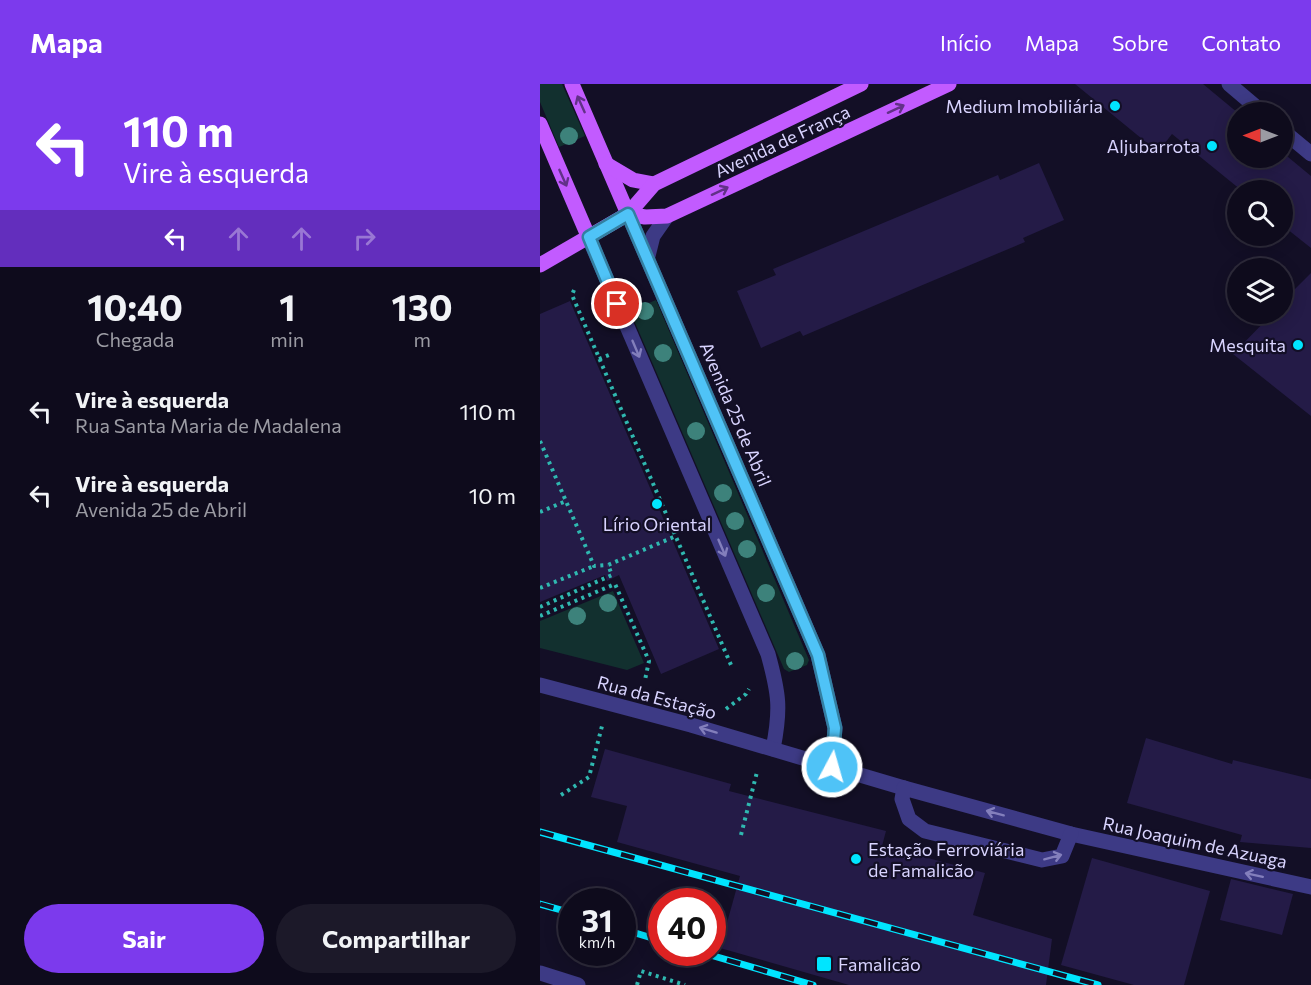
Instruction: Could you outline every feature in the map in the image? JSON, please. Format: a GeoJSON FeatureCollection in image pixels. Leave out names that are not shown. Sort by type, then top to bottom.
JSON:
{"type":"FeatureCollection","features":[{"type":"Feature","properties":{"kind":"main road","name":"Avenida 25 de Abril"},"geometry":{"type":"LineString","coordinates":[[572,84],[628,214]]}},
{"type":"Feature","properties":{"kind":"main road"},"geometry":{"type":"LineString","coordinates":[[540,265],[628,214],[654,184],[861,84]]}},
{"type":"Feature","properties":{"kind":"main road","name":"Avenida de França"},"geometry":{"type":"LineString","coordinates":[[628,214],[645,217],[667,216],[949,84]]}},
{"type":"Feature","properties":{"kind":"main road"},"geometry":{"type":"LineString","coordinates":[[540,124],[589,237]]}},
{"type":"Feature","properties":{"kind":"main road"},"geometry":{"type":"LineString","coordinates":[[606,164],[633,180],[654,184]]}},
{"type":"Feature","properties":{"kind":"street"},"geometry":{"type":"LineString","coordinates":[[1229,84],[1250,102]]}},
{"type":"Feature","properties":{"kind":"street"},"geometry":{"type":"LineString","coordinates":[[1293,139],[1311,154]]}},
{"type":"Feature","properties":{"kind":"street","name":"Avenida 25 de Abril"},"geometry":{"type":"LineString","coordinates":[[628,214],[818,655],[835,728],[832,767]]}},
{"type":"Feature","properties":{"kind":"street"},"geometry":{"type":"LineString","coordinates":[[648,256],[653,236],[667,216]]}},
{"type":"Feature","properties":{"kind":"street"},"geometry":{"type":"LineString","coordinates":[[589,237],[768,654],[779,695],[780,714],[768,748]]}},
{"type":"Feature","properties":{"kind":"street","name":"Rua da Estação"},"geometry":{"type":"LineString","coordinates":[[540,685],[904,788]]}},
{"type":"Feature","properties":{"kind":"street"},"geometry":{"type":"LineString","coordinates":[[904,788],[902,799],[909,819],[925,831],[1042,860],[1062,856],[1071,834]]}},
{"type":"Feature","properties":{"kind":"street","name":"Rua Joaquim de Azuaga"},"geometry":{"type":"LineString","coordinates":[[904,788],[1071,834],[1311,887]]}},
{"type":"Feature","properties":{"kind":"street"},"geometry":{"type":"LineString","coordinates":[[540,973],[578,985]]}},
{"type":"Feature","properties":{"kind":"path"},"geometry":{"type":"LineString","coordinates":[[574,290],[572,295],[731,665]]}},
{"type":"Feature","properties":{"kind":"path"},"geometry":{"type":"LineString","coordinates":[[599,359],[609,355]]}},
{"type":"Feature","properties":{"kind":"path"},"geometry":{"type":"LineString","coordinates":[[540,443],[594,566]]}},
{"type":"Feature","properties":{"kind":"path"},"geometry":{"type":"LineString","coordinates":[[540,512],[566,501]]}},
{"type":"Feature","properties":{"kind":"path"},"geometry":{"type":"LineString","coordinates":[[540,588],[594,566],[608,565],[675,536]]}},
{"type":"Feature","properties":{"kind":"path"},"geometry":{"type":"LineString","coordinates":[[540,607],[612,575],[608,565]]}},
{"type":"Feature","properties":{"kind":"path"},"geometry":{"type":"LineString","coordinates":[[540,616],[615,584],[649,661],[645,680]]}},
{"type":"Feature","properties":{"kind":"path"},"geometry":{"type":"LineString","coordinates":[[561,795],[589,777],[604,719]]}},
{"type":"Feature","properties":{"kind":"path"},"geometry":{"type":"LineString","coordinates":[[741,835],[768,748]]}},
{"type":"Feature","properties":{"kind":"path"},"geometry":{"type":"LineString","coordinates":[[637,985],[641,971],[685,985]]}},
{"type":"Feature","properties":{"kind":"green space"},"geometry":{"type":"Polygon","coordinates":[[[540,84],[562,84],[585,136],[559,147],[540,102],[540,84]]]}},
{"type":"Feature","properties":{"kind":"green space"},"geometry":{"type":"Polygon","coordinates":[[[656,300],[809,660],[807,665],[789,672],[784,669],[630,311],[656,300]]]}},
{"type":"Feature","properties":{"kind":"green space"},"geometry":{"type":"Polygon","coordinates":[[[613,591],[644,663],[627,670],[540,648],[540,621],[613,591]]]}},
{"type":"Feature","properties":{"kind":"building"},"geometry":{"type":"Polygon","coordinates":[[[1075,84],[1203,84],[1227,104],[1227,168],[1293,168],[1293,161],[1311,176],[1311,248],[1293,234],[1293,180],[1229,180],[1172,134],[1158,152],[1075,84]]]}},
{"type":"Feature","properties":{"kind":"building"},"geometry":{"type":"Polygon","coordinates":[[[1039,163],[1064,220],[1023,238],[1025,242],[803,336],[800,331],[761,348],[737,291],[776,275],[773,269],[998,175],[1000,180],[1039,163]]]}},
{"type":"Feature","properties":{"kind":"building"},"geometry":{"type":"Polygon","coordinates":[[[1311,273],[1311,416],[1233,354],[1262,324],[1293,324],[1293,291],[1311,273]]]}},
{"type":"Feature","properties":{"kind":"building"},"geometry":{"type":"Polygon","coordinates":[[[570,301],[719,649],[661,674],[619,575],[607,581],[605,575],[540,602],[540,314],[570,301]]]}},
{"type":"Feature","properties":{"kind":"building"},"geometry":{"type":"Polygon","coordinates":[[[1146,738],[1232,764],[1233,760],[1311,779],[1311,848],[1240,842],[1242,835],[1127,803],[1146,738]]]}},
{"type":"Feature","properties":{"kind":"building"},"geometry":{"type":"Polygon","coordinates":[[[605,749],[731,784],[729,791],[886,831],[882,846],[985,873],[973,915],[1052,939],[1046,985],[849,985],[726,950],[726,926],[740,876],[617,842],[627,806],[591,797],[605,749]]]}},
{"type":"Feature","properties":{"kind":"building"},"geometry":{"type":"Polygon","coordinates":[[[1092,858],[1210,891],[1184,985],[1134,985],[1061,965],[1092,858]]]}},
{"type":"Feature","properties":{"kind":"building"},"geometry":{"type":"Polygon","coordinates":[[[1231,879],[1293,894],[1282,935],[1220,920],[1231,879]]]}},
{"type":"Feature","properties":{"kind":"railway"},"geometry":{"type":"LineString","coordinates":[[540,832],[1098,985]]}},
{"type":"Feature","properties":{"kind":"railway"},"geometry":{"type":"LineString","coordinates":[[540,904],[558,909]]}},
{"type":"Feature","properties":{"kind":"railway"},"geometry":{"type":"LineString","coordinates":[[636,933],[648,937]]}},
{"type":"Feature","properties":{"kind":"railway"},"geometry":{"type":"LineString","coordinates":[[726,960],[813,985]]}},
{"type":"Feature","properties":{"kind":"place","name":"Medium Imobiliária"},"geometry":{"type":"Point","coordinates":[1115,106]}},
{"type":"Feature","properties":{"kind":"place","name":"Aljubarrota"},"geometry":{"type":"Point","coordinates":[1212,146]}},
{"type":"Feature","properties":{"kind":"place","name":"Mesquita"},"geometry":{"type":"Point","coordinates":[1298,345]}},
{"type":"Feature","properties":{"kind":"place","name":"Lírio Oriental"},"geometry":{"type":"Point","coordinates":[657,504]}},
{"type":"Feature","properties":{"kind":"place","name":"Estação Ferroviária de Famalicão"},"geometry":{"type":"Point","coordinates":[856,859]}},
{"type":"Feature","properties":{"kind":"place","name":"Famalicão"},"geometry":{"type":"Point","coordinates":[824,964]}},
{"type":"Feature","properties":{"kind":"route"},"geometry":{"type":"LineString","coordinates":[[617,304],[589,237],[628,214],[818,655],[835,728],[836,747],[832,767]]}}]}
